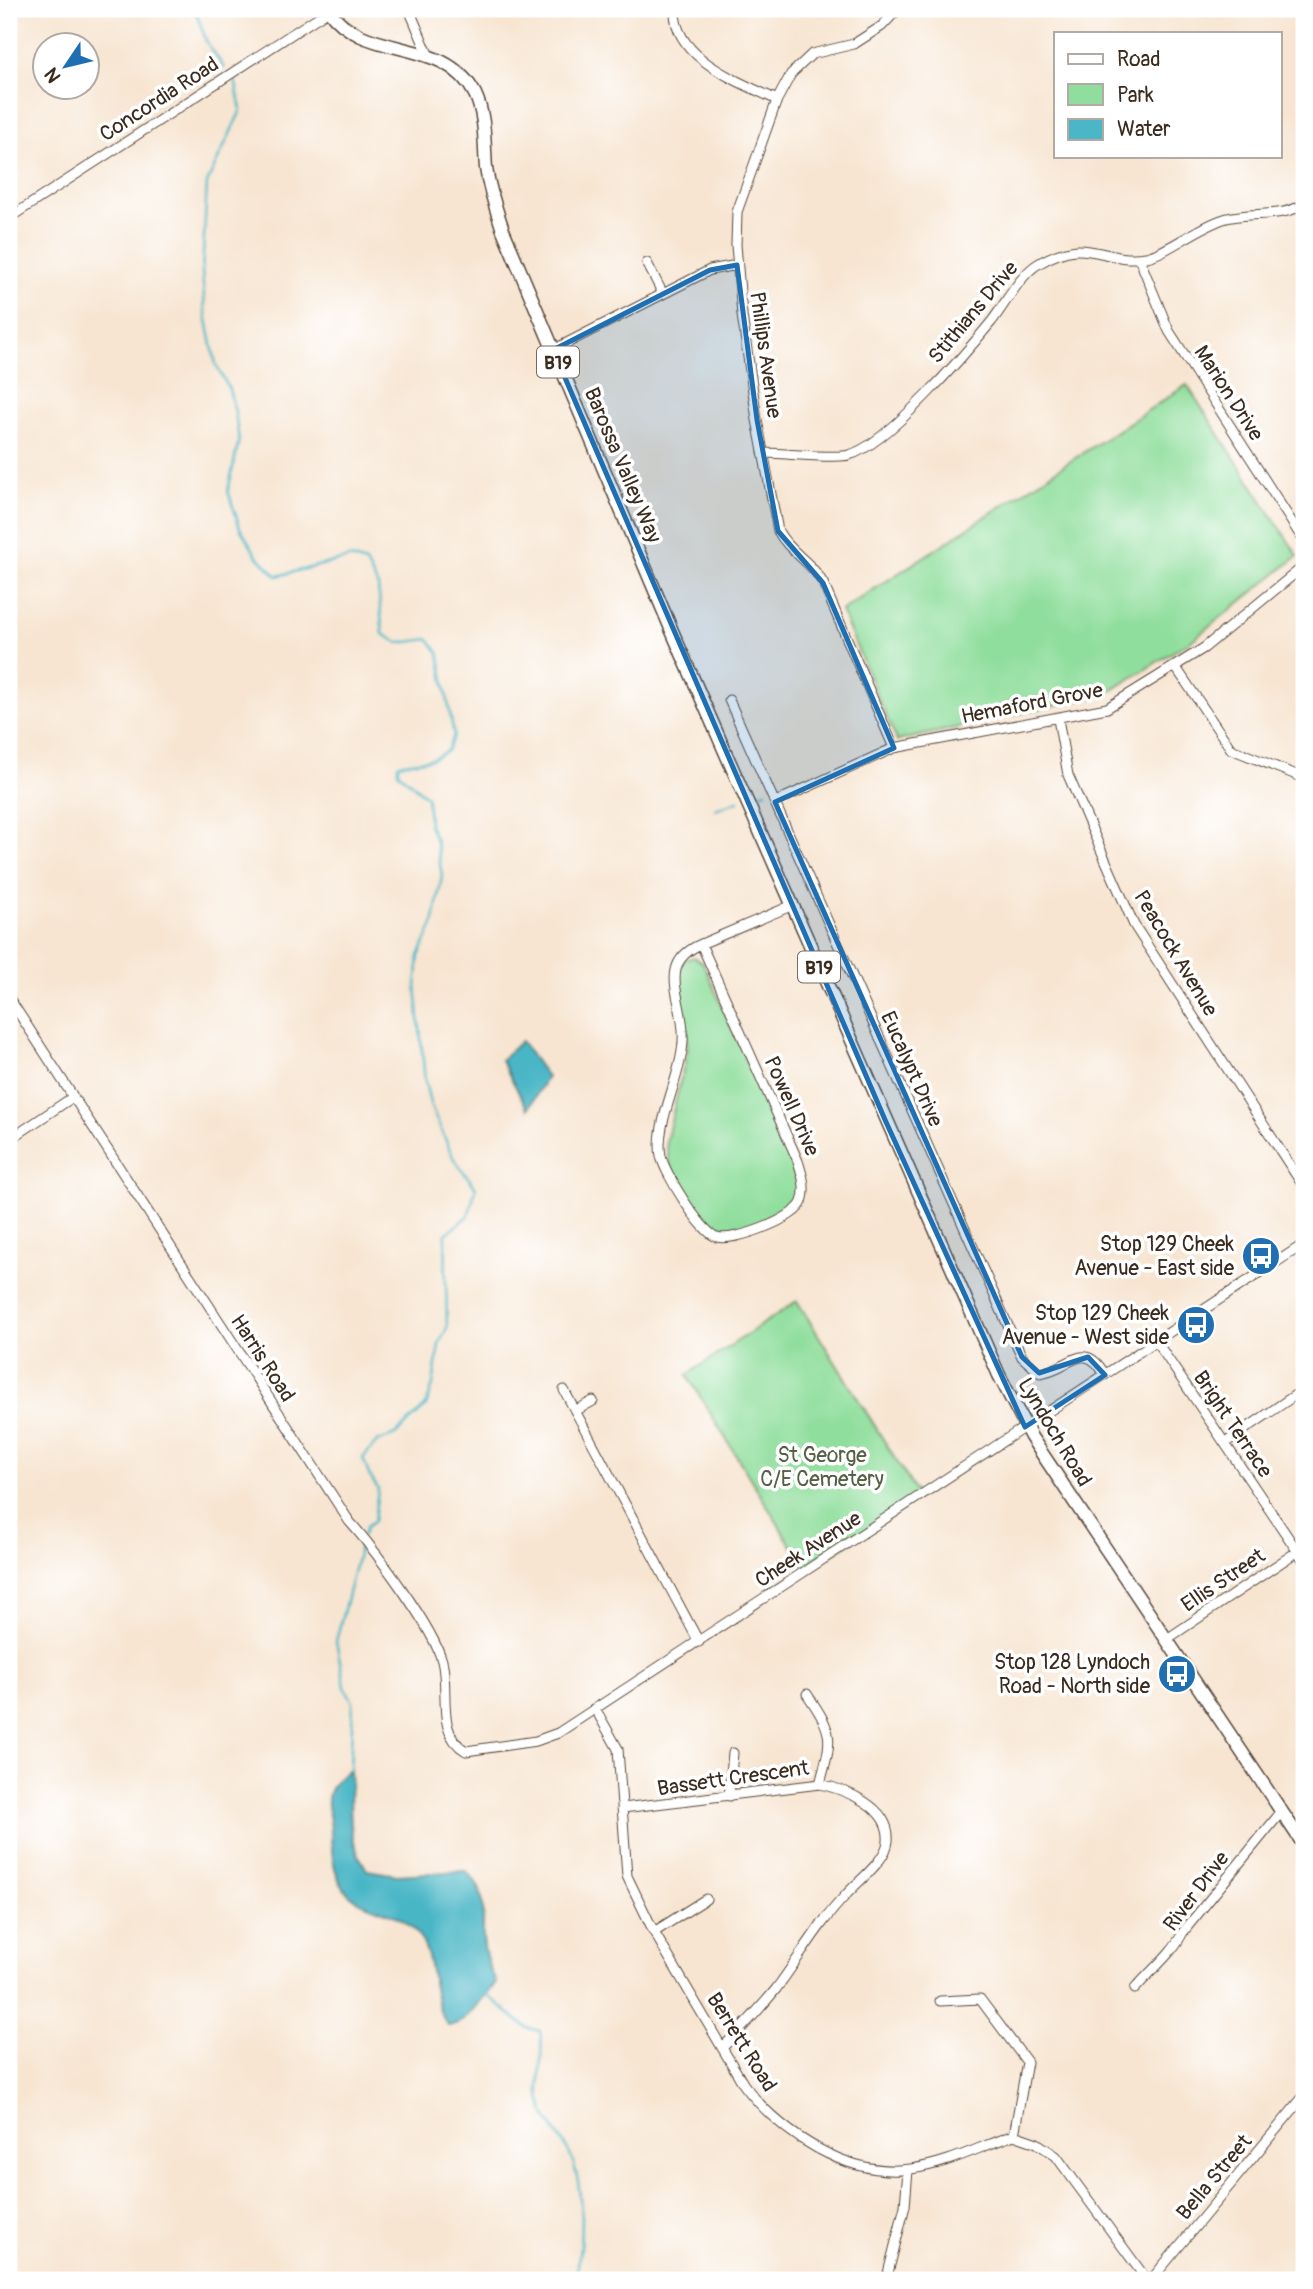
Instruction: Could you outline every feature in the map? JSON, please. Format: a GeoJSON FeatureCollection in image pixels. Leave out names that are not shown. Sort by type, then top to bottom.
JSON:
{"type":"FeatureCollection","features":[{"type":"Feature","properties":{"kind":"main road","name":"Barossa Valley Way"},"geometry":{"type":"LineString","coordinates":[[328,9],[342,26],[363,38],[428,54],[454,67],[475,95],[484,128],[487,170],[496,211],[752,812]]}},
{"type":"Feature","properties":{"kind":"main road","name":"Lyndoch Road"},"geometry":{"type":"LineString","coordinates":[[752,812],[892,1134],[1025,1427],[1304,1845]]}},
{"type":"Feature","properties":{"kind":"street","name":"Concordia Road"},"geometry":{"type":"LineString","coordinates":[[9,218],[328,9]]}},
{"type":"Feature","properties":{"kind":"street"},"geometry":{"type":"LineString","coordinates":[[409,9],[428,54]]}},
{"type":"Feature","properties":{"kind":"street"},"geometry":{"type":"LineString","coordinates":[[675,9],[679,26],[697,56],[778,100]]}},
{"type":"Feature","properties":{"kind":"street","name":"Phillips Avenue"},"geometry":{"type":"LineString","coordinates":[[894,748],[823,583],[812,566],[783,540],[778,531],[755,407],[737,265],[737,212],[778,100],[791,74],[812,54],[854,44],[883,26],[898,9]]}},
{"type":"Feature","properties":{"kind":"street"},"geometry":{"type":"LineString","coordinates":[[1139,258],[1149,257],[1193,231],[1226,218],[1280,214],[1304,204]]}},
{"type":"Feature","properties":{"kind":"street","name":"Stithians Drive"},"geometry":{"type":"LineString","coordinates":[[764,453],[845,456],[866,446],[916,406],[982,334],[1030,270],[1058,253],[1080,249],[1139,258]]}},
{"type":"Feature","properties":{"kind":"street","name":"Marion Drive"},"geometry":{"type":"LineString","coordinates":[[1139,258],[1169,331],[1304,541]]}},
{"type":"Feature","properties":{"kind":"street"},"geometry":{"type":"LineString","coordinates":[[647,263],[663,294]]}},
{"type":"Feature","properties":{"kind":"street"},"geometry":{"type":"LineString","coordinates":[[553,350],[710,270],[737,265]]}},
{"type":"Feature","properties":{"kind":"street","name":"Hemaford Grove"},"geometry":{"type":"LineString","coordinates":[[775,802],[894,748],[1058,719],[1115,705],[1204,648],[1304,566]]}},
{"type":"Feature","properties":{"kind":"street"},"geometry":{"type":"LineString","coordinates":[[1175,666],[1231,749],[1304,778]]}},
{"type":"Feature","properties":{"kind":"street","name":"Eucalypt Drive"},"geometry":{"type":"LineString","coordinates":[[729,700],[1022,1357],[1040,1373],[1056,1370],[1072,1359],[1088,1357],[1098,1362],[1105,1375]]}},
{"type":"Feature","properties":{"kind":"street","name":"Peacock Avenue"},"geometry":{"type":"LineString","coordinates":[[1058,719],[1068,775],[1134,925],[1304,1187]]}},
{"type":"Feature","properties":{"kind":"street","name":"Powell Drive"},"geometry":{"type":"LineString","coordinates":[[702,944],[798,1161],[804,1183],[802,1201],[793,1212],[732,1239],[715,1237],[700,1225],[660,1155],[660,1137],[677,1075],[684,1033],[676,964],[689,949],[793,905]]}},
{"type":"Feature","properties":{"kind":"street","name":"Harris Road"},"geometry":{"type":"LineString","coordinates":[[9,998],[436,1645],[443,1665],[447,1728],[462,1749]]}},
{"type":"Feature","properties":{"kind":"street"},"geometry":{"type":"LineString","coordinates":[[9,1140],[73,1097]]}},
{"type":"Feature","properties":{"kind":"street","name":"Cheek Avenue"},"geometry":{"type":"LineString","coordinates":[[462,1749],[493,1748],[558,1733],[1304,1244]]}},
{"type":"Feature","properties":{"kind":"street","name":"Bright Terrace"},"geometry":{"type":"LineString","coordinates":[[1156,1342],[1304,1561]]}},
{"type":"Feature","properties":{"kind":"street"},"geometry":{"type":"LineString","coordinates":[[1225,1443],[1304,1389]]}},
{"type":"Feature","properties":{"kind":"street"},"geometry":{"type":"LineString","coordinates":[[564,1390],[699,1642]]}},
{"type":"Feature","properties":{"kind":"street"},"geometry":{"type":"LineString","coordinates":[[575,1411],[593,1401]]}},
{"type":"Feature","properties":{"kind":"street","name":"Ellis Street"},"geometry":{"type":"LineString","coordinates":[[1167,1639],[1298,1551]]}},
{"type":"Feature","properties":{"kind":"street"},"geometry":{"type":"LineString","coordinates":[[807,1695],[827,1722],[831,1740],[820,1784]]}},
{"type":"Feature","properties":{"kind":"street","name":"Berrett Road"},"geometry":{"type":"LineString","coordinates":[[596,1710],[618,1749],[627,1876],[654,1932],[722,2048],[760,2106],[812,2145],[858,2166],[908,2169],[956,2159],[1014,2135]]}},
{"type":"Feature","properties":{"kind":"street"},"geometry":{"type":"LineString","coordinates":[[729,1796],[733,1754]]}},
{"type":"Feature","properties":{"kind":"street","name":"Bassett Crescent"},"geometry":{"type":"LineString","coordinates":[[623,1808],[729,1796],[784,1786],[820,1784],[847,1791],[881,1817],[887,1832],[887,1847],[882,1856],[821,1921],[775,1989],[722,2048]]}},
{"type":"Feature","properties":{"kind":"street","name":"River Drive"},"geometry":{"type":"LineString","coordinates":[[1135,1989],[1168,1951],[1176,1947],[1183,1931],[1282,1811]]}},
{"type":"Feature","properties":{"kind":"street"},"geometry":{"type":"LineString","coordinates":[[654,1932],[706,1899]]}},
{"type":"Feature","properties":{"kind":"street"},"geometry":{"type":"LineString","coordinates":[[940,2001],[980,1998],[1008,2032],[1027,2062],[1014,2135],[1037,2143],[1056,2156],[1149,2280]]}},
{"type":"Feature","properties":{"kind":"street","name":"Bella Street"},"geometry":{"type":"LineString","coordinates":[[1149,2280],[1304,2096]]}},
{"type":"Feature","properties":{"kind":"street"},"geometry":{"type":"LineString","coordinates":[[888,2273],[905,2206],[908,2169]]}},
{"type":"Feature","properties":{"kind":"highlighted area"},"geometry":{"type":"Polygon","coordinates":[[[737,265],[757,420],[778,531],[823,583],[894,748],[775,802],[1022,1357],[1039,1373],[1088,1357],[1105,1375],[1025,1427],[886,1122],[553,350],[710,270],[737,265]]]}},
{"type":"Feature","properties":{"kind":"green space"},"geometry":{"type":"Polygon","coordinates":[[[1187,385],[1298,556],[1195,638],[1106,694],[897,741],[841,611],[1187,385]]]}},
{"type":"Feature","properties":{"kind":"green space"},"geometry":{"type":"Polygon","coordinates":[[[694,957],[703,963],[800,1183],[799,1195],[790,1209],[736,1233],[714,1231],[705,1224],[670,1166],[666,1142],[688,1049],[679,971],[686,959],[694,957]]]}},
{"type":"Feature","properties":{"kind":"green space","name":"St George C/E Cemetery"},"geometry":{"type":"Polygon","coordinates":[[[797,1301],[919,1497],[807,1571],[687,1375],[797,1301]]]}},
{"type":"Feature","properties":{"kind":"water"},"geometry":{"type":"Polygon","coordinates":[[[521,1041],[547,1077],[528,1109],[501,1060],[521,1041]]]}},
{"type":"Feature","properties":{"kind":"water"},"geometry":{"type":"Polygon","coordinates":[[[350,1769],[352,1833],[367,1870],[397,1875],[466,1871],[478,1887],[483,1902],[485,1950],[496,1983],[463,2021],[449,2026],[442,2016],[425,1947],[413,1928],[398,1917],[355,1899],[342,1886],[335,1868],[328,1798],[335,1782],[350,1769]]]}},
{"type":"Feature","properties":{"kind":"waterway"},"geometry":{"type":"LineString","coordinates":[[195,9],[206,41],[224,68]]}},
{"type":"Feature","properties":{"kind":"waterway"},"geometry":{"type":"LineString","coordinates":[[235,79],[241,110],[207,183],[202,272],[205,310],[216,365],[229,389],[235,412],[239,440],[228,491],[240,528],[257,556],[277,576],[350,558],[366,563],[378,586],[383,634],[399,643],[429,639],[439,653],[454,735],[447,751],[431,759],[398,764],[398,772],[427,797],[429,825],[436,841],[442,876],[433,925],[419,956],[416,986],[425,1082],[431,1107],[454,1159],[476,1188],[468,1216],[445,1235],[447,1328],[439,1344],[433,1385],[426,1406],[395,1435],[377,1442],[363,1458],[378,1489],[374,1521],[366,1527],[363,1535]]}},
{"type":"Feature","properties":{"kind":"waterway"},"geometry":{"type":"LineString","coordinates":[[753,795],[766,791]]}},
{"type":"Feature","properties":{"kind":"waterway"},"geometry":{"type":"LineString","coordinates":[[715,809],[738,801]]}},
{"type":"Feature","properties":{"kind":"waterway"},"geometry":{"type":"LineString","coordinates":[[350,1770],[353,1702],[345,1687],[336,1641],[361,1542]]}},
{"type":"Feature","properties":{"kind":"waterway"},"geometry":{"type":"LineString","coordinates":[[485,1993],[527,2028],[540,2031],[541,2101],[547,2117],[572,2159],[579,2185],[581,2215],[577,2272],[584,2280]]}},
{"type":"Feature","properties":{"kind":"place","name":"Stop 129 Cheek Avenue - East side"},"geometry":{"type":"Point","coordinates":[1261,1256]}},
{"type":"Feature","properties":{"kind":"place","name":"Stop 129 Cheek Avenue - West side"},"geometry":{"type":"Point","coordinates":[1196,1325]}},
{"type":"Feature","properties":{"kind":"place","name":"Stop 128 Lyndoch Road - North side"},"geometry":{"type":"Point","coordinates":[1177,1674]}}]}
